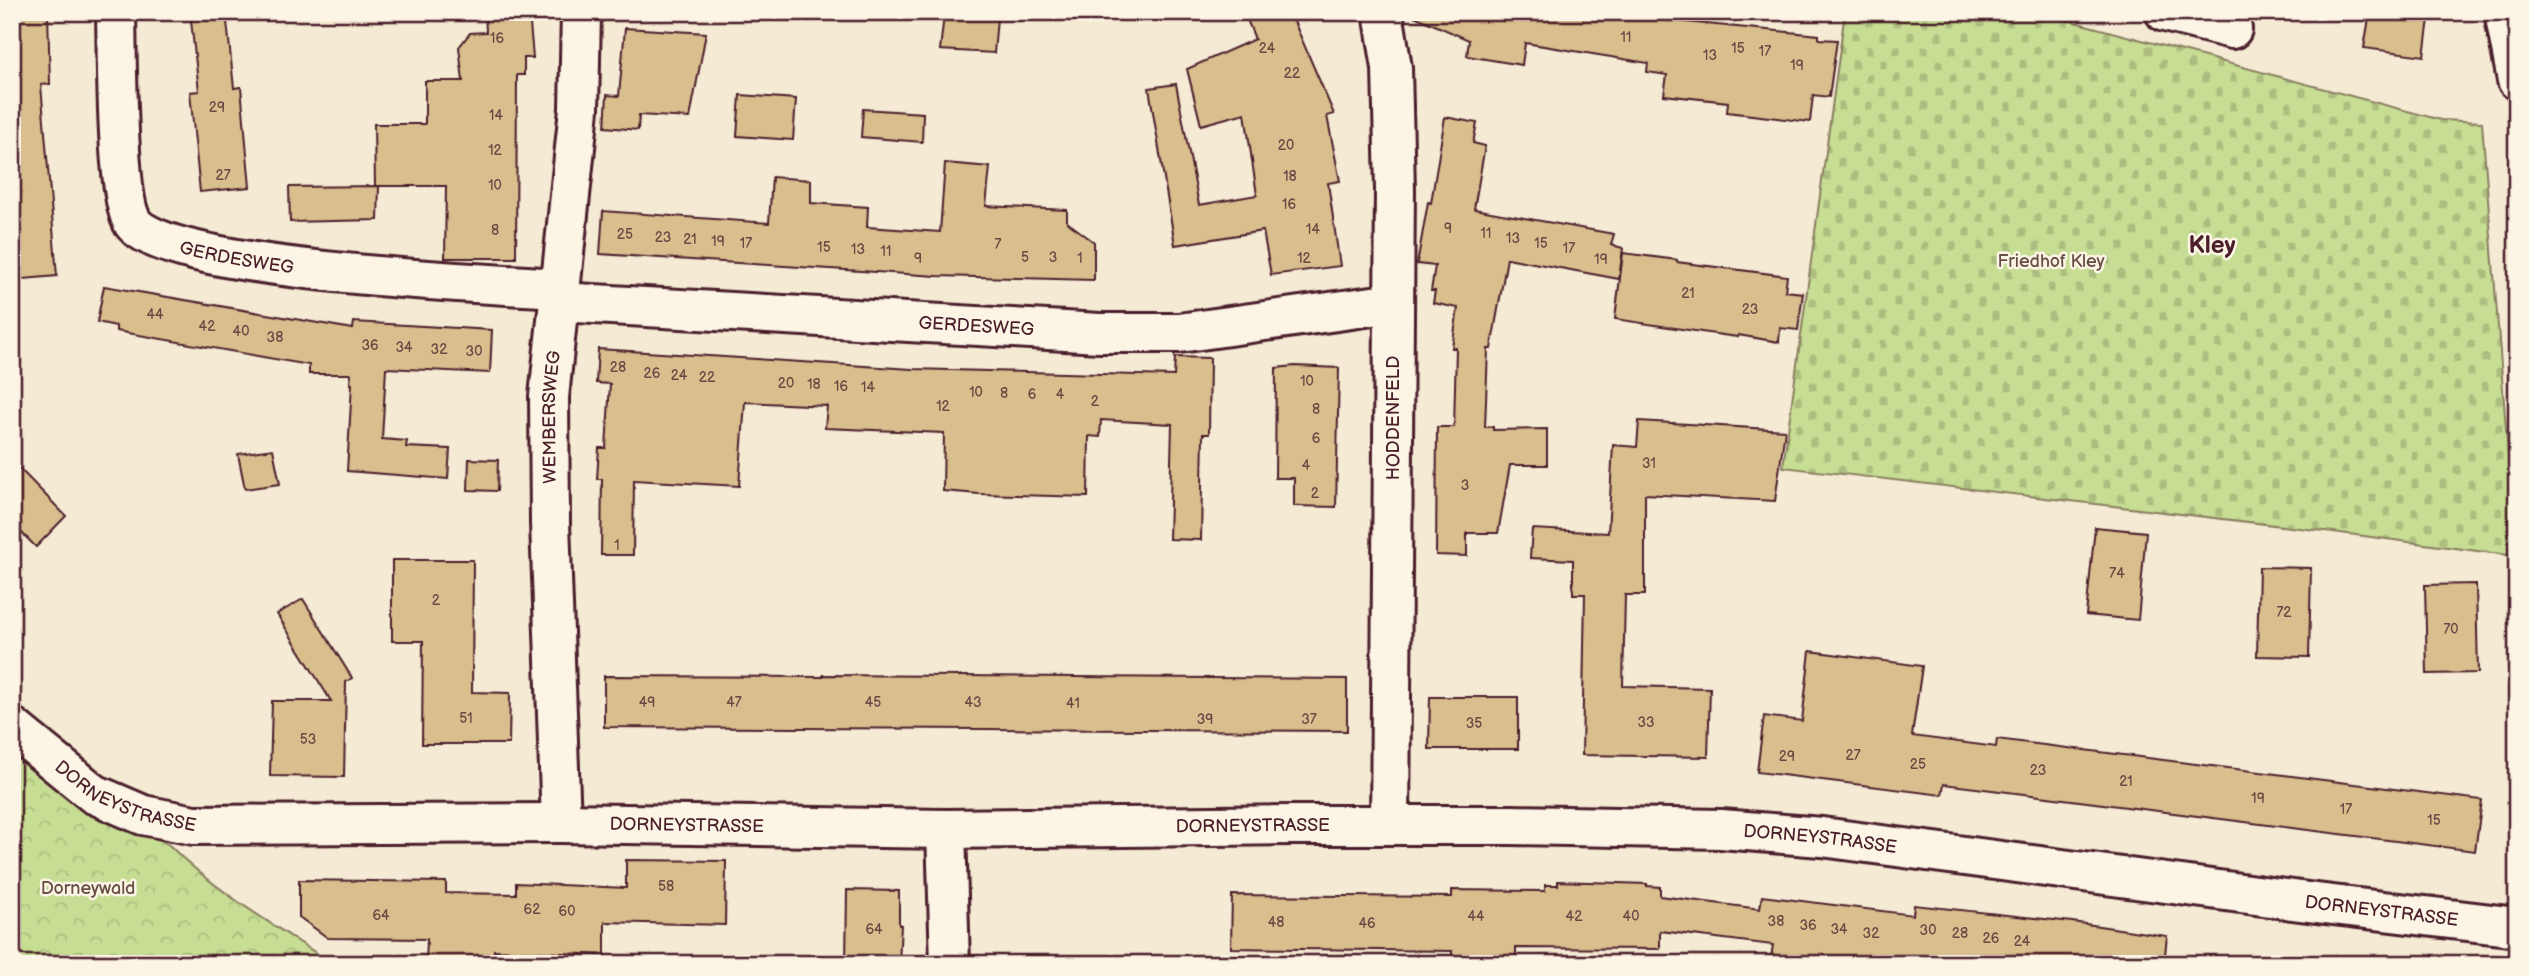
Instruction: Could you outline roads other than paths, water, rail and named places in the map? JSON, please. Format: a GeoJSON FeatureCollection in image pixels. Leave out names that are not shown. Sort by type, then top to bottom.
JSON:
{"type":"FeatureCollection","features":[{"type":"Feature","properties":{"kind":"street","name":"GERDESWEG"},"geometry":{"type":"LineString","coordinates":[[116,12],[121,154],[126,208],[134,224],[145,233],[188,248],[341,274],[560,295],[1100,333],[1179,333],[1394,303]]}},
{"type":"Feature","properties":{"kind":"street","name":"WEMBERSWEG"},"geometry":{"type":"LineString","coordinates":[[561,823],[550,523],[549,411],[579,109],[581,12]]}},
{"type":"Feature","properties":{"kind":"street","name":"HODDENFELD"},"geometry":{"type":"LineString","coordinates":[[1383,12],[1392,82],[1395,190],[1390,825]]}},
{"type":"Feature","properties":{"kind":"street"},"geometry":{"type":"LineString","coordinates":[[2504,12],[2517,80]]}},
{"type":"Feature","properties":{"kind":"street"},"geometry":{"type":"LineString","coordinates":[[2168,13],[2232,29]]}},
{"type":"Feature","properties":{"kind":"street","name":"DORNEYSTRASSE"},"geometry":{"type":"LineString","coordinates":[[12,727],[94,794],[143,814],[194,825],[561,823],[946,829],[1390,825],[1690,828],[1822,837],[2517,927]]}},
{"type":"Feature","properties":{"kind":"street"},"geometry":{"type":"LineString","coordinates":[[946,829],[950,964]]}},
{"type":"Feature","properties":{"kind":"district","name":"Kley"},"geometry":{"type":"Point","coordinates":[2212,245]}},
{"type":"Feature","properties":{"kind":"park label","name":"Friedhof Kley"},"geometry":{"type":"Point","coordinates":[2051,261]}},
{"type":"Feature","properties":{"kind":"park label","name":"Dorneywald"},"geometry":{"type":"Point","coordinates":[88,888]}}]}
